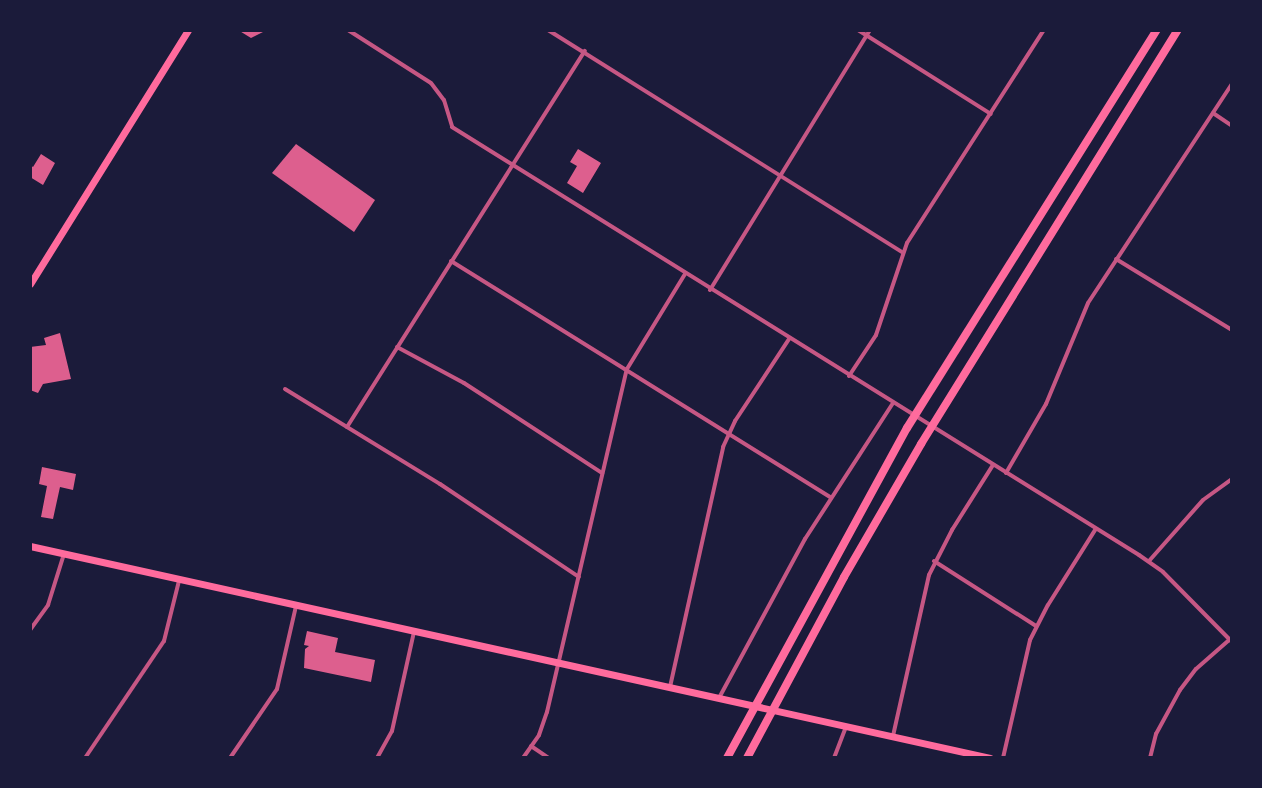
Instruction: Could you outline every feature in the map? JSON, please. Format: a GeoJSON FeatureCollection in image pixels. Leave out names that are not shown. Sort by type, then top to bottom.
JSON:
{"type":"FeatureCollection","features":[{"type":"Feature","properties":{"kind":"highway"},"geometry":{"type":"LineString","coordinates":[[727,758],[907,428],[1157,30]]}},
{"type":"Feature","properties":{"kind":"highway"},"geometry":{"type":"LineString","coordinates":[[747,758],[844,577],[921,444],[1178,30]]}},
{"type":"Feature","properties":{"kind":"main road"},"geometry":{"type":"LineString","coordinates":[[30,284],[188,30]]}},
{"type":"Feature","properties":{"kind":"main road"},"geometry":{"type":"LineString","coordinates":[[30,546],[560,662],[733,704],[990,758]]}},
{"type":"Feature","properties":{"kind":"street"},"geometry":{"type":"LineString","coordinates":[[348,30],[431,83],[444,100],[451,126],[1149,561],[1230,641],[1196,669],[1180,690],[1156,734],[1150,758]]}},
{"type":"Feature","properties":{"kind":"street"},"geometry":{"type":"LineString","coordinates":[[548,30],[902,252]]}},
{"type":"Feature","properties":{"kind":"street"},"geometry":{"type":"LineString","coordinates":[[858,30],[868,33],[991,114]]}},
{"type":"Feature","properties":{"kind":"street"},"geometry":{"type":"LineString","coordinates":[[849,376],[876,335],[902,252],[1044,30]]}},
{"type":"Feature","properties":{"kind":"street"},"geometry":{"type":"LineString","coordinates":[[710,290],[868,33]]}},
{"type":"Feature","properties":{"kind":"street"},"geometry":{"type":"LineString","coordinates":[[347,427],[585,51]]}},
{"type":"Feature","properties":{"kind":"street"},"geometry":{"type":"LineString","coordinates":[[1006,473],[1046,404],[1088,303],[1232,84]]}},
{"type":"Feature","properties":{"kind":"street"},"geometry":{"type":"LineString","coordinates":[[1213,113],[1232,126]]}},
{"type":"Feature","properties":{"kind":"street"},"geometry":{"type":"LineString","coordinates":[[1116,259],[1232,330]]}},
{"type":"Feature","properties":{"kind":"street"},"geometry":{"type":"LineString","coordinates":[[451,261],[830,497]]}},
{"type":"Feature","properties":{"kind":"street"},"geometry":{"type":"LineString","coordinates":[[523,758],[544,724],[627,369],[685,274]]}},
{"type":"Feature","properties":{"kind":"street"},"geometry":{"type":"LineString","coordinates":[[670,687],[729,434],[789,339]]}},
{"type":"Feature","properties":{"kind":"street"},"geometry":{"type":"LineString","coordinates":[[397,347],[464,383],[602,473]]}},
{"type":"Feature","properties":{"kind":"street"},"geometry":{"type":"LineString","coordinates":[[285,389],[579,577]]}},
{"type":"Feature","properties":{"kind":"street"},"geometry":{"type":"LineString","coordinates":[[718,700],[830,497],[893,403]]}},
{"type":"Feature","properties":{"kind":"street"},"geometry":{"type":"LineString","coordinates":[[893,736],[934,561],[993,465]]}},
{"type":"Feature","properties":{"kind":"street"},"geometry":{"type":"LineString","coordinates":[[1149,561],[1203,500],[1232,479]]}},
{"type":"Feature","properties":{"kind":"street"},"geometry":{"type":"LineString","coordinates":[[1003,758],[1023,665],[1036,626],[1096,529]]}},
{"type":"Feature","properties":{"kind":"street"},"geometry":{"type":"LineString","coordinates":[[30,630],[48,605],[64,554]]}},
{"type":"Feature","properties":{"kind":"street"},"geometry":{"type":"LineString","coordinates":[[934,561],[1036,626]]}},
{"type":"Feature","properties":{"kind":"street"},"geometry":{"type":"LineString","coordinates":[[85,758],[164,641],[179,578]]}},
{"type":"Feature","properties":{"kind":"street"},"geometry":{"type":"LineString","coordinates":[[230,758],[277,689],[297,604]]}},
{"type":"Feature","properties":{"kind":"street"},"geometry":{"type":"LineString","coordinates":[[377,758],[392,731],[415,630]]}},
{"type":"Feature","properties":{"kind":"street"},"geometry":{"type":"LineString","coordinates":[[834,758],[846,726]]}},
{"type":"Feature","properties":{"kind":"street"},"geometry":{"type":"LineString","coordinates":[[531,746],[549,758]]}},
{"type":"Feature","properties":{"kind":"building"},"geometry":{"type":"Polygon","coordinates":[[[238,30],[263,30],[265,31],[251,38],[238,30]]]}},
{"type":"Feature","properties":{"kind":"building"},"geometry":{"type":"Polygon","coordinates":[[[296,144],[375,200],[354,232],[272,173],[296,144]]]}},
{"type":"Feature","properties":{"kind":"building"},"geometry":{"type":"Polygon","coordinates":[[[578,149],[601,163],[583,193],[567,183],[577,166],[570,162],[578,149]]]}},
{"type":"Feature","properties":{"kind":"building"},"geometry":{"type":"Polygon","coordinates":[[[41,154],[55,163],[43,185],[30,177],[30,165],[33,167],[41,154]]]}},
{"type":"Feature","properties":{"kind":"building"},"geometry":{"type":"Polygon","coordinates":[[[60,333],[71,379],[43,384],[38,393],[30,390],[30,347],[46,345],[44,338],[60,333]]]}},
{"type":"Feature","properties":{"kind":"building"},"geometry":{"type":"Polygon","coordinates":[[[42,467],[76,474],[73,490],[60,487],[53,519],[41,517],[47,486],[39,484],[42,467]]]}},
{"type":"Feature","properties":{"kind":"building"},"geometry":{"type":"Polygon","coordinates":[[[307,631],[338,638],[335,652],[375,660],[371,682],[304,668],[305,649],[309,646],[304,645],[307,631]]]}}]}
